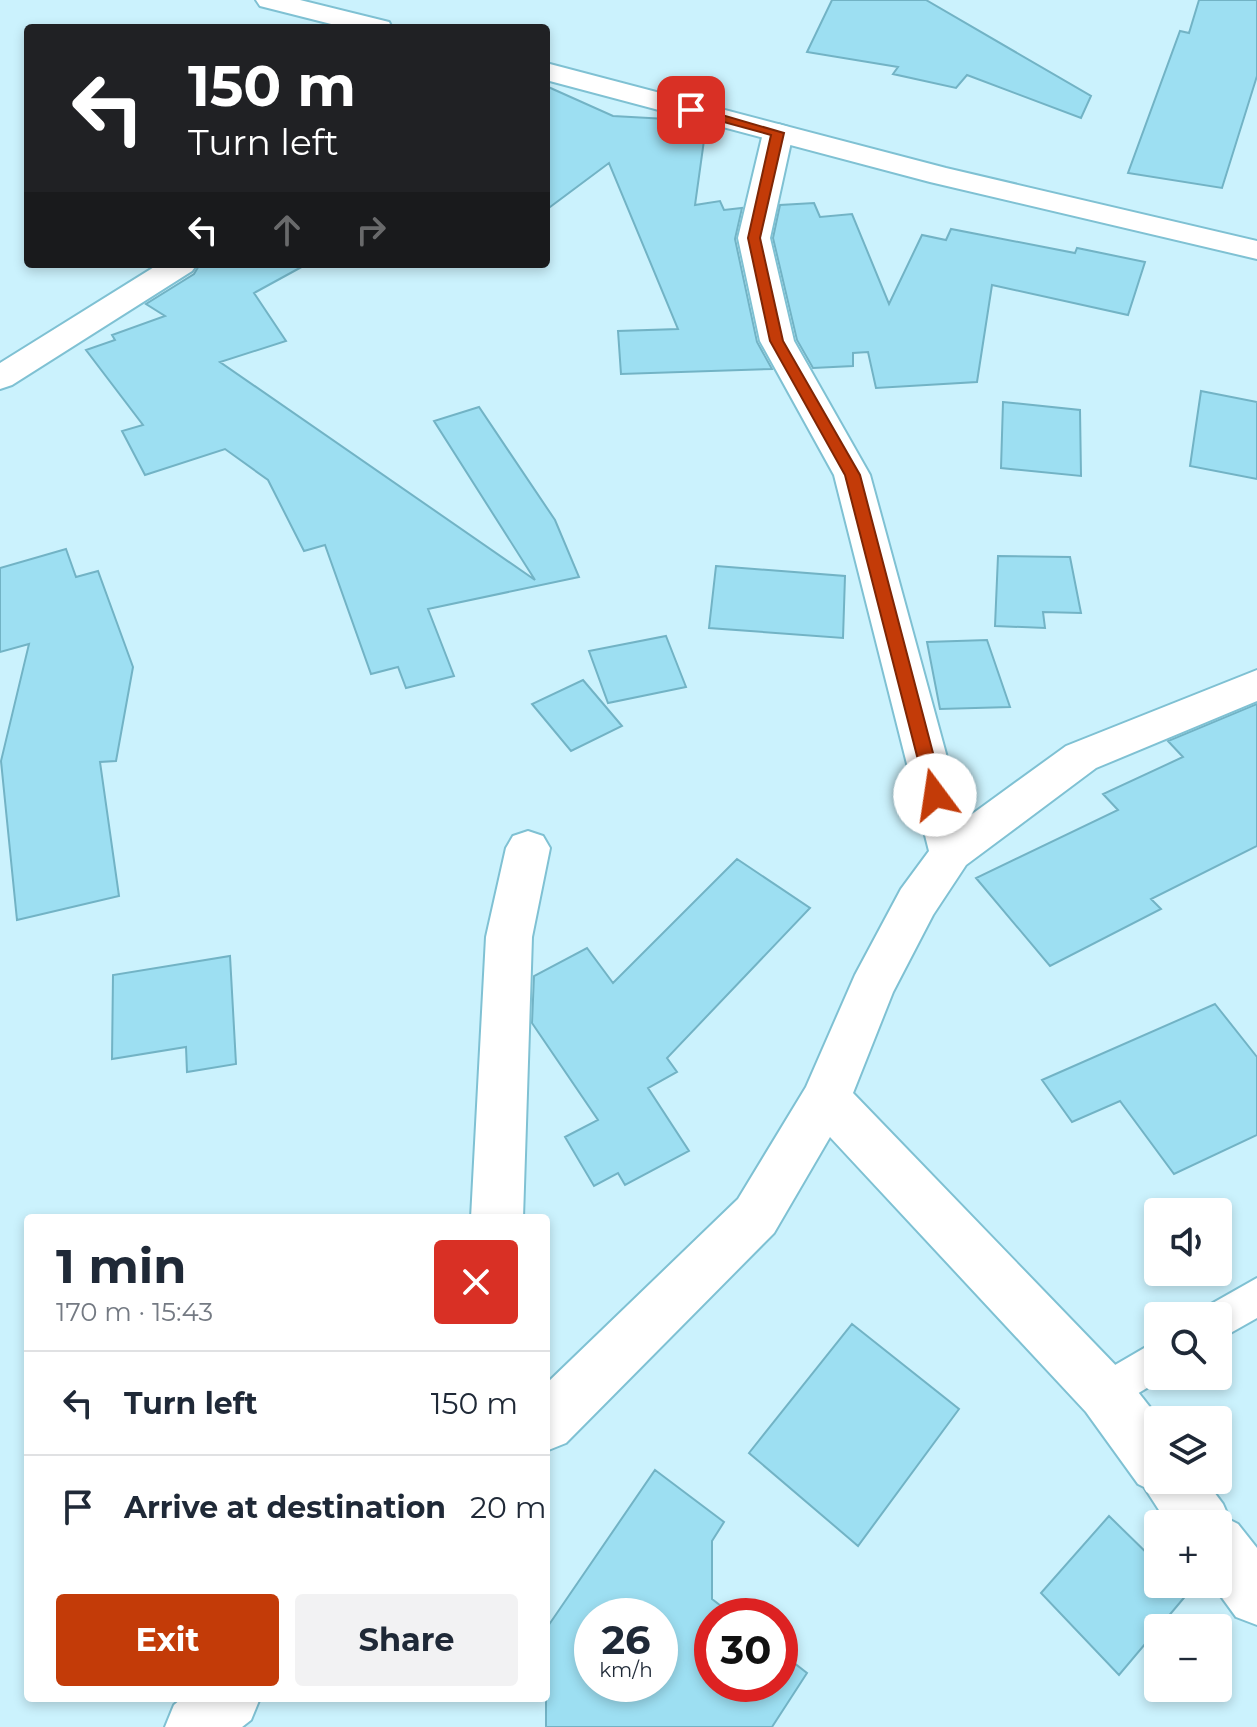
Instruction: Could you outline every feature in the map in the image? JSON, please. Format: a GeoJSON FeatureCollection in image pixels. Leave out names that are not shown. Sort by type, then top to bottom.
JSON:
{"type":"FeatureCollection","features":[{"type":"Feature","properties":{"kind":"street"},"geometry":{"type":"LineString","coordinates":[[269,0],[363,24]]}},
{"type":"Feature","properties":{"kind":"street"},"geometry":{"type":"LineString","coordinates":[[550,72],[941,176],[1257,250]]}},
{"type":"Feature","properties":{"kind":"street"},"geometry":{"type":"LineString","coordinates":[[778,133],[754,238],[777,341],[852,475],[951,853]]}},
{"type":"Feature","properties":{"kind":"street"},"geometry":{"type":"LineString","coordinates":[[0,378],[175,268]]}},
{"type":"Feature","properties":{"kind":"street"},"geometry":{"type":"LineString","coordinates":[[550,1419],[756,1216],[826,1099],[871,989],[917,902],[951,853],[1081,757],[1257,685]]}},
{"type":"Feature","properties":{"kind":"street"},"geometry":{"type":"LineString","coordinates":[[497,1214],[509,937],[528,848]]}},
{"type":"Feature","properties":{"kind":"street"},"geometry":{"type":"LineString","coordinates":[[826,1099],[1105,1393],[1144,1445]]}},
{"type":"Feature","properties":{"kind":"street"},"geometry":{"type":"LineString","coordinates":[[1232,1563],[1257,1596]]}},
{"type":"Feature","properties":{"kind":"street"},"geometry":{"type":"LineString","coordinates":[[196,1727],[224,1702]]}},
{"type":"Feature","properties":{"kind":"lane"},"geometry":{"type":"LineString","coordinates":[[1232,1312],[1257,1296]]}},
{"type":"Feature","properties":{"kind":"lane"},"geometry":{"type":"LineString","coordinates":[[1105,1393],[1144,1368]]}},
{"type":"Feature","properties":{"kind":"building"},"geometry":{"type":"Polygon","coordinates":[[[832,0],[926,0],[1091,96],[1081,118],[967,75],[956,88],[893,74],[898,67],[807,52],[832,0]]]}},
{"type":"Feature","properties":{"kind":"building"},"geometry":{"type":"Polygon","coordinates":[[[1199,0],[1257,0],[1257,76],[1222,188],[1128,173],[1180,31],[1189,33],[1199,0]]]}},
{"type":"Feature","properties":{"kind":"building"},"geometry":{"type":"Polygon","coordinates":[[[550,88],[613,116],[685,120],[706,126],[695,205],[720,201],[724,210],[742,208],[735,239],[757,342],[772,369],[621,374],[618,331],[678,329],[609,163],[550,207],[550,88]]]}},
{"type":"Feature","properties":{"kind":"building"},"geometry":{"type":"Polygon","coordinates":[[[814,203],[820,217],[852,214],[889,304],[922,235],[946,240],[951,229],[1075,253],[1077,248],[1145,262],[1128,315],[992,285],[977,382],[876,388],[868,352],[853,353],[853,366],[813,368],[797,340],[773,238],[780,205],[814,203]]]}},
{"type":"Feature","properties":{"kind":"building"},"geometry":{"type":"Polygon","coordinates":[[[198,268],[300,268],[254,293],[286,341],[220,362],[535,580],[434,421],[479,407],[555,520],[579,577],[428,609],[454,676],[406,688],[398,667],[371,674],[325,545],[304,551],[268,480],[225,449],[145,475],[122,431],[143,425],[86,350],[115,340],[112,335],[165,316],[146,304],[194,274],[198,268]]]}},
{"type":"Feature","properties":{"kind":"building"},"geometry":{"type":"Polygon","coordinates":[[[1201,391],[1257,402],[1257,479],[1190,466],[1201,391]]]}},
{"type":"Feature","properties":{"kind":"building"},"geometry":{"type":"Polygon","coordinates":[[[1003,402],[1080,410],[1081,476],[1001,468],[1003,402]]]}},
{"type":"Feature","properties":{"kind":"building"},"geometry":{"type":"Polygon","coordinates":[[[66,549],[76,577],[98,571],[133,667],[116,761],[100,762],[119,896],[17,920],[1,761],[29,644],[0,652],[0,568],[66,549]]]}},
{"type":"Feature","properties":{"kind":"building"},"geometry":{"type":"Polygon","coordinates":[[[998,556],[1070,557],[1081,613],[1043,612],[1045,628],[995,626],[998,556]]]}},
{"type":"Feature","properties":{"kind":"building"},"geometry":{"type":"Polygon","coordinates":[[[716,566],[845,576],[843,638],[709,628],[716,566]]]}},
{"type":"Feature","properties":{"kind":"building"},"geometry":{"type":"Polygon","coordinates":[[[666,636],[686,687],[608,703],[589,651],[666,636]]]}},
{"type":"Feature","properties":{"kind":"building"},"geometry":{"type":"Polygon","coordinates":[[[987,640],[1010,707],[940,709],[927,642],[987,640]]]}},
{"type":"Feature","properties":{"kind":"building"},"geometry":{"type":"Polygon","coordinates":[[[583,680],[622,726],[571,751],[532,704],[583,680]]]}},
{"type":"Feature","properties":{"kind":"building"},"geometry":{"type":"Polygon","coordinates":[[[1257,704],[1257,846],[1151,899],[1161,909],[1050,966],[976,878],[1118,810],[1103,794],[1183,757],[1168,741],[1257,704]]]}},
{"type":"Feature","properties":{"kind":"building"},"geometry":{"type":"Polygon","coordinates":[[[737,859],[810,908],[667,1058],[677,1072],[648,1088],[689,1151],[625,1185],[618,1173],[594,1186],[565,1137],[598,1120],[532,1023],[534,976],[587,948],[613,983],[737,859]]]}},
{"type":"Feature","properties":{"kind":"building"},"geometry":{"type":"Polygon","coordinates":[[[230,956],[236,1064],[187,1072],[186,1047],[112,1059],[113,975],[230,956]]]}},
{"type":"Feature","properties":{"kind":"building"},"geometry":{"type":"Polygon","coordinates":[[[1215,1004],[1257,1057],[1257,1135],[1174,1174],[1120,1101],[1072,1122],[1042,1080],[1215,1004]]]}},
{"type":"Feature","properties":{"kind":"building"},"geometry":{"type":"Polygon","coordinates":[[[852,1324],[959,1409],[858,1546],[749,1453],[852,1324]]]}},
{"type":"Feature","properties":{"kind":"building"},"geometry":{"type":"Polygon","coordinates":[[[655,1470],[724,1522],[712,1541],[712,1598],[694,1598],[694,1702],[788,1702],[772,1727],[546,1727],[546,1702],[550,1702],[550,1623],[655,1470]]]}},
{"type":"Feature","properties":{"kind":"building"},"geometry":{"type":"Polygon","coordinates":[[[1109,1516],[1144,1550],[1144,1598],[1184,1598],[1170,1614],[1144,1614],[1144,1645],[1119,1675],[1041,1593],[1109,1516]]]}},
{"type":"Feature","properties":{"kind":"building"},"geometry":{"type":"Polygon","coordinates":[[[798,1666],[807,1673],[798,1687],[798,1666]]]}},
{"type":"Feature","properties":{"kind":"route"},"geometry":{"type":"LineString","coordinates":[[691,110],[778,133],[754,238],[777,341],[852,475],[935,795]]}}]}
